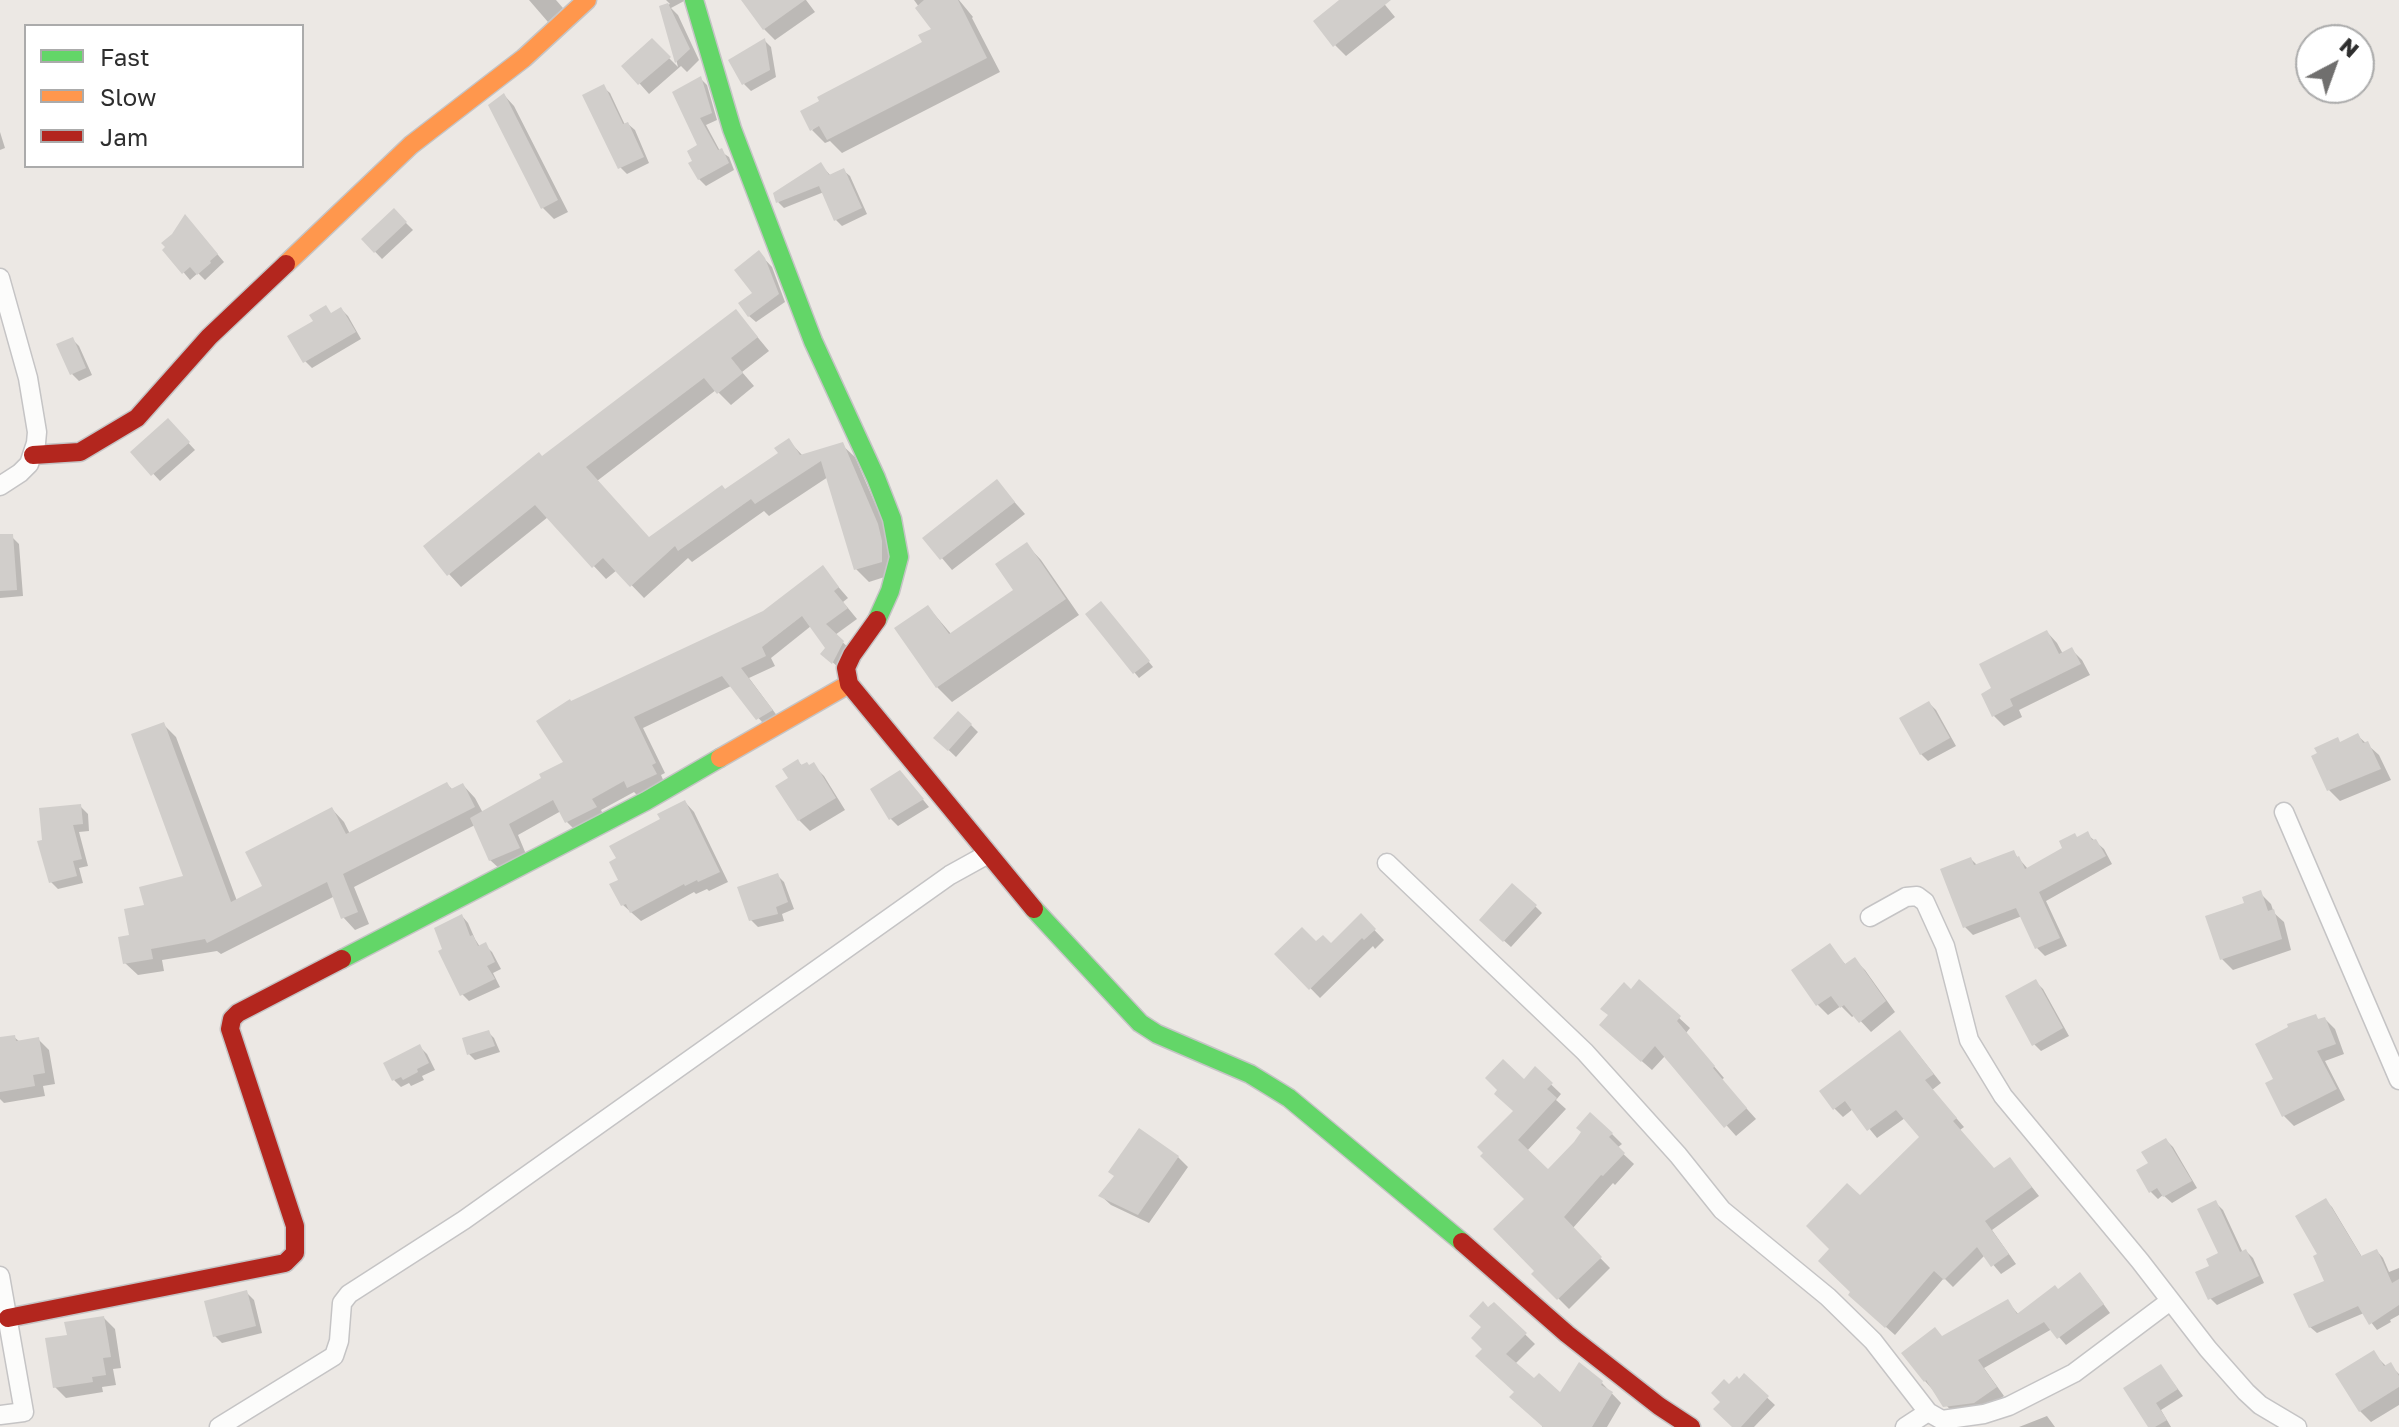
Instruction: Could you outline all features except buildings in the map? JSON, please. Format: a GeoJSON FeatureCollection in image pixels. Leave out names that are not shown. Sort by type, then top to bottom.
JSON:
{"type":"FeatureCollection","features":[{"type":"Feature","properties":{"kind":"street"},"geometry":{"type":"LineString","coordinates":[[33,455],[80,452],[137,418],[209,337],[411,145],[524,58],[587,0]]}},
{"type":"Feature","properties":{"kind":"street"},"geometry":{"type":"LineString","coordinates":[[694,0],[732,129],[813,341],[876,478],[897,538],[899,557],[890,591],[876,621],[846,668],[849,684],[1025,900],[1140,1023],[1157,1034],[1250,1074],[1289,1098],[1567,1334],[1691,1427]]}},
{"type":"Feature","properties":{"kind":"street"},"geometry":{"type":"LineString","coordinates":[[0,278],[28,378],[37,432],[33,455],[20,473],[0,486]]}},
{"type":"Feature","properties":{"kind":"street"},"geometry":{"type":"LineString","coordinates":[[8,1318],[285,1263],[295,1253],[295,1226],[230,1029],[232,1019],[238,1013],[646,801],[849,684]]}},
{"type":"Feature","properties":{"kind":"street"},"geometry":{"type":"LineString","coordinates":[[2284,812],[2399,1080]]}},
{"type":"Feature","properties":{"kind":"street"},"geometry":{"type":"LineString","coordinates":[[219,1427],[334,1356],[339,1341],[342,1303],[349,1294],[464,1220],[950,875],[988,854]]}},
{"type":"Feature","properties":{"kind":"street"},"geometry":{"type":"LineString","coordinates":[[1387,863],[1585,1052],[1678,1155],[1714,1202],[1828,1297],[1873,1341],[1928,1412],[1942,1420],[1967,1422],[2009,1406],[2074,1373],[2170,1301]]}},
{"type":"Feature","properties":{"kind":"street"},"geometry":{"type":"LineString","coordinates":[[1870,917],[1906,897],[1917,896],[1925,902],[1945,946],[1969,1040],[2003,1096],[2246,1392],[2260,1405],[2297,1427]]}},
{"type":"Feature","properties":{"kind":"street"},"geometry":{"type":"LineString","coordinates":[[0,1276],[27,1420],[0,1415]]}},
{"type":"Feature","properties":{"kind":"street"},"geometry":{"type":"LineString","coordinates":[[1905,1427],[1928,1412]]}},
{"type":"Feature","properties":{"kind":"traffic: fast"},"geometry":{"type":"LineString","coordinates":[[694,0],[732,129],[813,341],[892,519],[899,557],[890,591],[877,620]]}},
{"type":"Feature","properties":{"kind":"traffic: fast"},"geometry":{"type":"LineString","coordinates":[[342,959],[646,801],[720,758]]}},
{"type":"Feature","properties":{"kind":"traffic: fast"},"geometry":{"type":"LineString","coordinates":[[1034,909],[1140,1023],[1157,1034],[1250,1074],[1289,1098],[1462,1242]]}},
{"type":"Feature","properties":{"kind":"traffic: slow"},"geometry":{"type":"LineString","coordinates":[[286,264],[411,145],[524,58],[587,0]]}},
{"type":"Feature","properties":{"kind":"traffic: slow"},"geometry":{"type":"LineString","coordinates":[[720,758],[849,684]]}},
{"type":"Feature","properties":{"kind":"traffic: jam"},"geometry":{"type":"LineString","coordinates":[[33,455],[80,452],[137,418],[209,337],[286,264]]}},
{"type":"Feature","properties":{"kind":"traffic: jam"},"geometry":{"type":"LineString","coordinates":[[877,620],[846,668],[849,684],[1034,909]]}},
{"type":"Feature","properties":{"kind":"traffic: jam"},"geometry":{"type":"LineString","coordinates":[[8,1318],[285,1263],[295,1253],[295,1226],[230,1029],[232,1019],[238,1013],[342,959]]}},
{"type":"Feature","properties":{"kind":"traffic: jam"},"geometry":{"type":"LineString","coordinates":[[1462,1242],[1567,1334],[1691,1427]]}}]}
